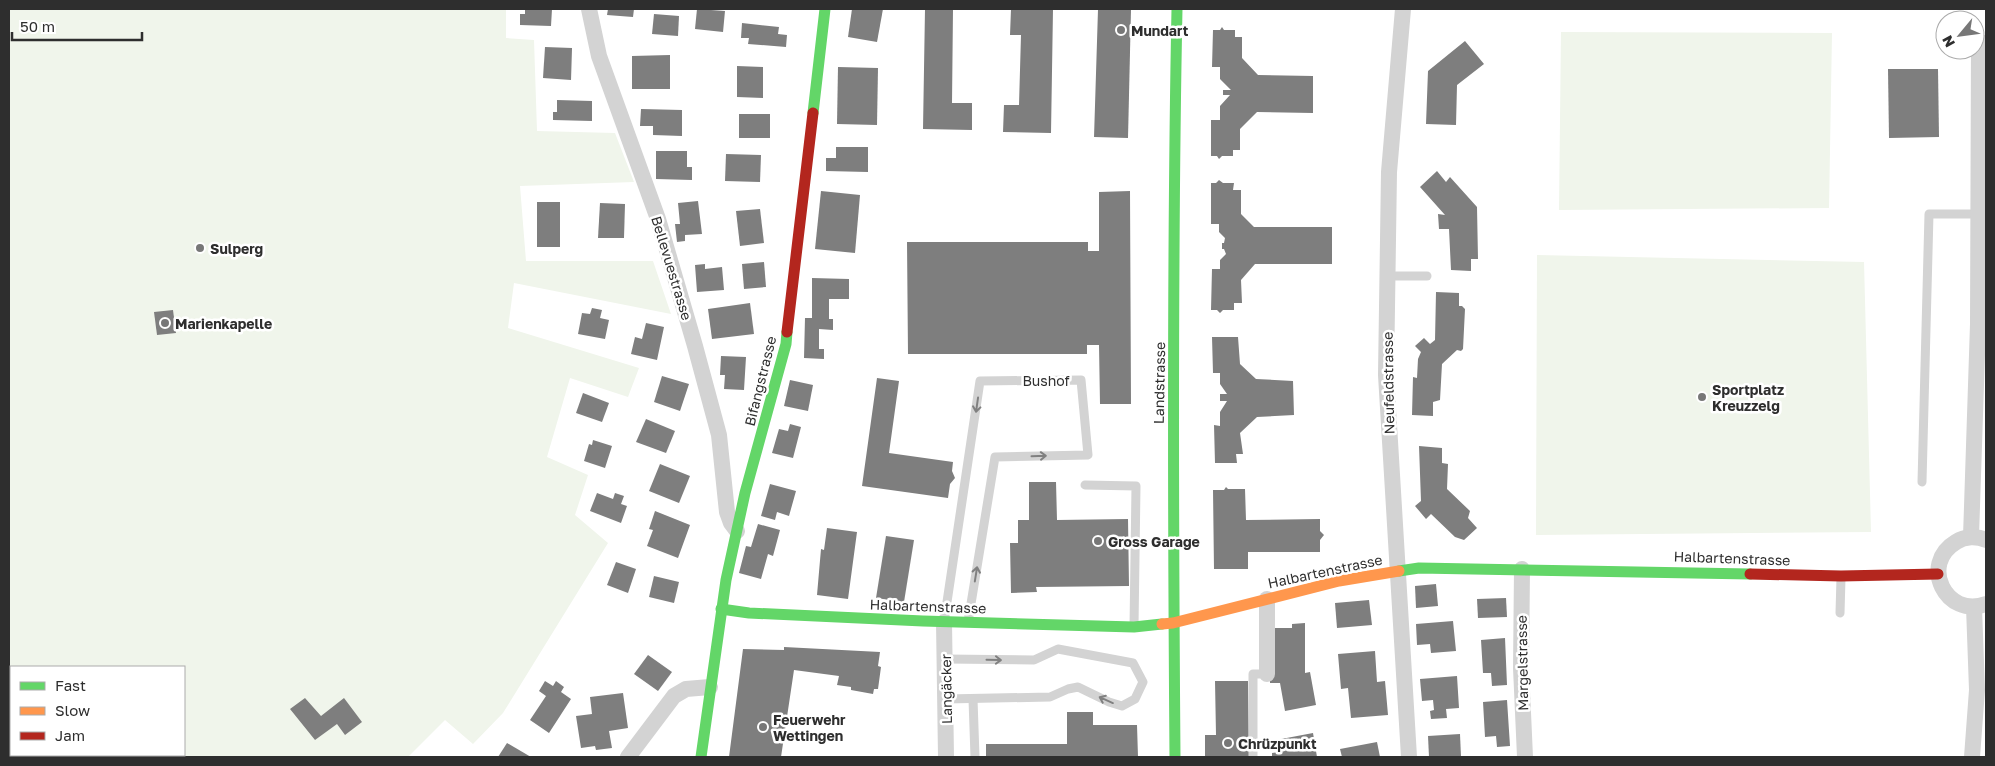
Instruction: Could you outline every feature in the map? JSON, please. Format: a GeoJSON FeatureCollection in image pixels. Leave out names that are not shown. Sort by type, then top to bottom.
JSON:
{"type":"FeatureCollection","features":[{"type":"Feature","properties":{"kind":"street","name":"Bellevuestrasse"},"geometry":{"type":"LineString","coordinates":[[589,9],[599,56],[658,219],[695,346],[719,435],[727,512],[731,523],[737,531]]}},
{"type":"Feature","properties":{"kind":"street","name":"Bifangstrasse"},"geometry":{"type":"LineString","coordinates":[[701,757],[721,609],[737,531],[786,344],[825,9]]}},
{"type":"Feature","properties":{"kind":"street","name":"Landstrasse"},"geometry":{"type":"LineString","coordinates":[[1176,757],[1173,623],[1174,208],[1177,9]]}},
{"type":"Feature","properties":{"kind":"street","name":"Neufeldstrasse"},"geometry":{"type":"LineString","coordinates":[[1403,9],[1389,172],[1386,375],[1409,757]]}},
{"type":"Feature","properties":{"kind":"street"},"geometry":{"type":"LineString","coordinates":[[1972,757],[1980,606],[1964,606],[1954,601],[1946,594],[1938,574],[1939,563],[1951,545],[1960,540],[1979,539],[1979,43],[1986,43]]}},
{"type":"Feature","properties":{"kind":"street","name":"Halbartenstrasse"},"geometry":{"type":"LineString","coordinates":[[721,609],[749,613],[944,622],[1134,627],[1173,623],[1340,580],[1419,568],[1841,576],[1938,574]]}},
{"type":"Feature","properties":{"kind":"street","name":"Margelstrasse"},"geometry":{"type":"LineString","coordinates":[[1522,569],[1526,668],[1525,757]]}},
{"type":"Feature","properties":{"kind":"street"},"geometry":{"type":"LineString","coordinates":[[1267,599],[1267,674]]}},
{"type":"Feature","properties":{"kind":"street","name":"Langäcker"},"geometry":{"type":"LineString","coordinates":[[944,622],[946,757]]}},
{"type":"Feature","properties":{"kind":"street"},"geometry":{"type":"LineString","coordinates":[[628,757],[674,696],[686,689],[710,687]]}},
{"type":"Feature","properties":{"kind":"lane"},"geometry":{"type":"LineString","coordinates":[[1922,482],[1929,214],[1978,214]]}},
{"type":"Feature","properties":{"kind":"lane"},"geometry":{"type":"LineString","coordinates":[[1387,276],[1427,276]]}},
{"type":"Feature","properties":{"kind":"lane","name":"Bushof"},"geometry":{"type":"LineString","coordinates":[[944,622],[980,380],[1081,380],[1088,455],[995,457],[968,622]]}},
{"type":"Feature","properties":{"kind":"lane"},"geometry":{"type":"LineString","coordinates":[[1085,485],[1136,486],[1134,627]]}},
{"type":"Feature","properties":{"kind":"lane"},"geometry":{"type":"LineString","coordinates":[[1840,613],[1841,576]]}},
{"type":"Feature","properties":{"kind":"lane"},"geometry":{"type":"LineString","coordinates":[[945,659],[1034,660],[1058,650],[1133,663],[1144,682],[1135,699],[1122,706],[1078,687],[1050,697],[946,699]]}},
{"type":"Feature","properties":{"kind":"lane"},"geometry":{"type":"LineString","coordinates":[[1253,756],[1253,674],[1267,674]]}},
{"type":"Feature","properties":{"kind":"lane"},"geometry":{"type":"LineString","coordinates":[[973,699],[975,757]]}},
{"type":"Feature","properties":{"kind":"shaded area"},"geometry":{"type":"Polygon","coordinates":[[[9,9],[506,9],[506,38],[534,40],[537,131],[615,133],[634,182],[520,186],[526,261],[653,261],[671,314],[514,283],[508,328],[639,368],[628,397],[570,378],[547,457],[588,475],[575,515],[608,543],[503,713],[473,744],[445,720],[408,757],[9,757],[9,9]]]}},
{"type":"Feature","properties":{"kind":"shaded area"},"geometry":{"type":"Polygon","coordinates":[[[1561,32],[1832,33],[1829,208],[1559,210],[1561,32]]]}},
{"type":"Feature","properties":{"kind":"shaded area","name":"Sportplatz Kreuzzelg"},"geometry":{"type":"Polygon","coordinates":[[[1537,255],[1864,262],[1871,532],[1536,535],[1537,255]]]}},
{"type":"Feature","properties":{"kind":"building"},"geometry":{"type":"Polygon","coordinates":[[[525,9],[552,9],[551,26],[520,25],[520,14],[525,14],[525,9]]]}},
{"type":"Feature","properties":{"kind":"building"},"geometry":{"type":"Polygon","coordinates":[[[608,9],[634,9],[633,17],[607,15],[608,9]]]}},
{"type":"Feature","properties":{"kind":"building"},"geometry":{"type":"Polygon","coordinates":[[[697,9],[725,11],[723,32],[695,29],[697,9]]]}},
{"type":"Feature","properties":{"kind":"building"},"geometry":{"type":"Polygon","coordinates":[[[852,9],[883,9],[877,42],[848,37],[852,9]]]}},
{"type":"Feature","properties":{"kind":"building"},"geometry":{"type":"Polygon","coordinates":[[[925,9],[953,9],[952,103],[972,103],[972,130],[923,129],[925,9]]]}},
{"type":"Feature","properties":{"kind":"building"},"geometry":{"type":"Polygon","coordinates":[[[1011,9],[1053,9],[1051,133],[1003,132],[1004,105],[1019,105],[1021,35],[1010,35],[1011,9]]]}},
{"type":"Feature","properties":{"kind":"building"},"geometry":{"type":"Polygon","coordinates":[[[1098,9],[1131,9],[1128,138],[1094,137],[1098,9]]]}},
{"type":"Feature","properties":{"kind":"building"},"geometry":{"type":"Polygon","coordinates":[[[654,14],[679,16],[678,36],[652,34],[654,14]]]}},
{"type":"Feature","properties":{"kind":"building"},"geometry":{"type":"Polygon","coordinates":[[[742,23],[779,27],[778,34],[787,35],[786,47],[748,44],[749,38],[741,38],[742,23]]]}},
{"type":"Feature","properties":{"kind":"building"},"geometry":{"type":"Polygon","coordinates":[[[1222,27],[1224,30],[1235,30],[1235,37],[1242,37],[1242,58],[1258,75],[1313,76],[1313,113],[1257,112],[1240,129],[1240,150],[1233,150],[1233,156],[1222,156],[1219,159],[1217,156],[1211,156],[1211,120],[1220,120],[1220,106],[1230,95],[1223,95],[1223,90],[1231,90],[1220,79],[1220,67],[1212,67],[1213,30],[1220,30],[1222,27]]]}},
{"type":"Feature","properties":{"kind":"building"},"geometry":{"type":"Polygon","coordinates":[[[1465,41],[1484,64],[1457,85],[1456,125],[1426,124],[1428,71],[1465,41]]]}},
{"type":"Feature","properties":{"kind":"building"},"geometry":{"type":"Polygon","coordinates":[[[545,47],[572,48],[571,80],[543,78],[545,47]]]}},
{"type":"Feature","properties":{"kind":"building"},"geometry":{"type":"Polygon","coordinates":[[[670,55],[670,89],[632,89],[632,56],[670,55]]]}},
{"type":"Feature","properties":{"kind":"building"},"geometry":{"type":"Polygon","coordinates":[[[737,66],[763,67],[763,98],[737,97],[737,66]]]}},
{"type":"Feature","properties":{"kind":"building"},"geometry":{"type":"Polygon","coordinates":[[[838,67],[878,68],[877,125],[837,124],[838,67]]]}},
{"type":"Feature","properties":{"kind":"building"},"geometry":{"type":"Polygon","coordinates":[[[1888,69],[1938,69],[1939,137],[1889,138],[1888,69]]]}},
{"type":"Feature","properties":{"kind":"building"},"geometry":{"type":"Polygon","coordinates":[[[557,100],[592,101],[592,121],[553,120],[553,112],[557,112],[557,100]]]}},
{"type":"Feature","properties":{"kind":"building"},"geometry":{"type":"Polygon","coordinates":[[[641,109],[682,110],[682,136],[653,135],[653,126],[640,126],[641,109]]]}},
{"type":"Feature","properties":{"kind":"building"},"geometry":{"type":"Polygon","coordinates":[[[739,114],[770,114],[770,138],[739,138],[739,114]]]}},
{"type":"Feature","properties":{"kind":"building"},"geometry":{"type":"Polygon","coordinates":[[[836,147],[868,147],[868,172],[826,171],[826,158],[836,158],[836,147]]]}},
{"type":"Feature","properties":{"kind":"building"},"geometry":{"type":"Polygon","coordinates":[[[656,151],[687,151],[687,167],[692,167],[692,180],[656,179],[656,151]]]}},
{"type":"Feature","properties":{"kind":"building"},"geometry":{"type":"Polygon","coordinates":[[[726,154],[761,155],[760,182],[725,181],[726,154]]]}},
{"type":"Feature","properties":{"kind":"building"},"geometry":{"type":"Polygon","coordinates":[[[1437,171],[1446,182],[1450,177],[1477,207],[1478,259],[1471,259],[1471,271],[1451,270],[1449,229],[1439,229],[1438,214],[1445,215],[1420,187],[1437,171]]]}},
{"type":"Feature","properties":{"kind":"building"},"geometry":{"type":"Polygon","coordinates":[[[1219,180],[1223,183],[1234,183],[1233,190],[1241,190],[1241,214],[1254,227],[1332,227],[1332,264],[1255,264],[1241,280],[1242,303],[1234,303],[1234,310],[1223,310],[1220,313],[1217,310],[1211,310],[1212,269],[1220,269],[1220,260],[1226,254],[1224,249],[1222,249],[1222,243],[1224,243],[1225,238],[1219,232],[1219,224],[1211,224],[1211,183],[1216,183],[1219,180]]]}},
{"type":"Feature","properties":{"kind":"building"},"geometry":{"type":"Polygon","coordinates":[[[821,191],[860,195],[855,253],[815,249],[821,191]]]}},
{"type":"Feature","properties":{"kind":"building"},"geometry":{"type":"Polygon","coordinates":[[[1130,191],[1131,404],[1100,404],[1099,345],[1087,345],[1087,354],[908,354],[907,242],[1088,242],[1088,251],[1099,251],[1099,192],[1130,191]]]}},
{"type":"Feature","properties":{"kind":"building"},"geometry":{"type":"Polygon","coordinates":[[[698,201],[702,234],[685,235],[685,241],[677,242],[675,224],[680,224],[678,203],[698,201]]]}},
{"type":"Feature","properties":{"kind":"building"},"geometry":{"type":"Polygon","coordinates":[[[537,202],[560,202],[560,247],[537,247],[537,202]]]}},
{"type":"Feature","properties":{"kind":"building"},"geometry":{"type":"Polygon","coordinates":[[[600,203],[625,204],[624,238],[598,238],[600,203]]]}},
{"type":"Feature","properties":{"kind":"building"},"geometry":{"type":"Polygon","coordinates":[[[760,209],[764,243],[740,246],[736,211],[760,209]]]}},
{"type":"Feature","properties":{"kind":"building"},"geometry":{"type":"Polygon","coordinates":[[[764,262],[766,287],[744,289],[742,264],[764,262]]]}},
{"type":"Feature","properties":{"kind":"building"},"geometry":{"type":"Polygon","coordinates":[[[705,264],[705,269],[722,267],[724,290],[697,292],[695,265],[705,264]]]}},
{"type":"Feature","properties":{"kind":"building"},"geometry":{"type":"Polygon","coordinates":[[[812,278],[849,279],[849,299],[829,299],[829,319],[833,319],[833,330],[819,329],[819,349],[824,349],[824,359],[804,358],[805,318],[812,318],[812,278]]]}},
{"type":"Feature","properties":{"kind":"building"},"geometry":{"type":"Polygon","coordinates":[[[1436,292],[1459,293],[1459,306],[1465,309],[1463,349],[1461,351],[1457,350],[1442,364],[1440,400],[1433,402],[1433,416],[1412,415],[1413,377],[1417,378],[1418,359],[1421,352],[1415,346],[1424,338],[1430,344],[1435,340],[1436,292]]]}},
{"type":"Feature","properties":{"kind":"building"},"geometry":{"type":"Polygon","coordinates":[[[750,303],[754,334],[712,339],[708,309],[750,303]]]}},
{"type":"Feature","properties":{"kind":"building"},"geometry":{"type":"Polygon","coordinates":[[[592,308],[602,310],[600,318],[609,320],[605,339],[578,334],[582,313],[590,314],[592,308]]]}},
{"type":"Feature","properties":{"kind":"building","name":"Marienkapelle"},"geometry":{"type":"Polygon","coordinates":[[[173,310],[176,333],[157,335],[154,312],[173,310]]]}},
{"type":"Feature","properties":{"kind":"building"},"geometry":{"type":"Polygon","coordinates":[[[646,323],[664,327],[657,360],[631,354],[635,337],[642,339],[646,323]]]}},
{"type":"Feature","properties":{"kind":"building"},"geometry":{"type":"Polygon","coordinates":[[[1212,337],[1238,337],[1240,364],[1256,379],[1293,381],[1294,415],[1257,417],[1240,433],[1243,454],[1236,454],[1237,463],[1215,463],[1214,425],[1220,426],[1220,412],[1227,401],[1220,401],[1220,394],[1227,394],[1220,384],[1220,373],[1213,373],[1212,337]]]}},
{"type":"Feature","properties":{"kind":"building"},"geometry":{"type":"Polygon","coordinates":[[[721,356],[746,357],[744,390],[724,389],[725,375],[720,375],[721,356]]]}},
{"type":"Feature","properties":{"kind":"building"},"geometry":{"type":"Polygon","coordinates":[[[662,376],[689,384],[680,411],[654,402],[662,376]]]}},
{"type":"Feature","properties":{"kind":"building"},"geometry":{"type":"Polygon","coordinates":[[[877,378],[899,381],[889,453],[953,462],[952,471],[955,478],[950,484],[948,498],[862,486],[877,378]]]}},
{"type":"Feature","properties":{"kind":"building"},"geometry":{"type":"Polygon","coordinates":[[[790,380],[813,385],[808,411],[784,406],[790,380]]]}},
{"type":"Feature","properties":{"kind":"building"},"geometry":{"type":"Polygon","coordinates":[[[583,393],[609,403],[602,422],[576,413],[583,393]]]}},
{"type":"Feature","properties":{"kind":"building"},"geometry":{"type":"Polygon","coordinates":[[[646,419],[675,431],[666,453],[636,442],[646,419]]]}},
{"type":"Feature","properties":{"kind":"building"},"geometry":{"type":"Polygon","coordinates":[[[790,424],[801,427],[793,458],[772,453],[779,429],[788,431],[790,424]]]}},
{"type":"Feature","properties":{"kind":"building"},"geometry":{"type":"Polygon","coordinates":[[[593,440],[612,446],[605,468],[584,461],[589,444],[592,445],[593,440]]]}},
{"type":"Feature","properties":{"kind":"building"},"geometry":{"type":"Polygon","coordinates":[[[1419,446],[1442,448],[1442,463],[1448,464],[1447,489],[1470,511],[1468,518],[1477,528],[1464,540],[1455,537],[1431,514],[1426,519],[1415,506],[1421,501],[1419,446]]]}},
{"type":"Feature","properties":{"kind":"building"},"geometry":{"type":"Polygon","coordinates":[[[660,464],[690,476],[679,503],[649,491],[660,464]]]}},
{"type":"Feature","properties":{"kind":"building"},"geometry":{"type":"Polygon","coordinates":[[[1029,482],[1056,482],[1057,520],[1128,519],[1129,586],[1036,587],[1037,592],[1011,593],[1010,543],[1018,543],[1018,520],[1029,520],[1029,482]]]}},
{"type":"Feature","properties":{"kind":"building"},"geometry":{"type":"Polygon","coordinates":[[[770,484],[796,491],[789,516],[777,512],[775,520],[761,516],[770,484]]]}},
{"type":"Feature","properties":{"kind":"building"},"geometry":{"type":"Polygon","coordinates":[[[1226,487],[1228,489],[1245,489],[1246,520],[1320,519],[1320,531],[1324,535],[1320,540],[1320,552],[1248,552],[1248,569],[1214,569],[1213,490],[1224,490],[1226,487]]]}},
{"type":"Feature","properties":{"kind":"building"},"geometry":{"type":"Polygon","coordinates":[[[597,493],[613,499],[615,493],[624,496],[621,504],[627,506],[621,523],[590,511],[597,493]]]}},
{"type":"Feature","properties":{"kind":"building"},"geometry":{"type":"Polygon","coordinates":[[[655,511],[690,525],[678,558],[647,546],[653,530],[649,529],[655,511]]]}},
{"type":"Feature","properties":{"kind":"building"},"geometry":{"type":"Polygon","coordinates":[[[758,524],[780,530],[773,556],[768,554],[761,579],[739,573],[746,546],[751,547],[758,524]]]}},
{"type":"Feature","properties":{"kind":"building"},"geometry":{"type":"Polygon","coordinates":[[[827,528],[857,532],[848,599],[817,595],[821,549],[824,550],[827,528]]]}},
{"type":"Feature","properties":{"kind":"building"},"geometry":{"type":"Polygon","coordinates":[[[886,536],[914,540],[904,602],[876,598],[886,536]]]}},
{"type":"Feature","properties":{"kind":"building"},"geometry":{"type":"Polygon","coordinates":[[[616,562],[636,569],[628,593],[607,585],[616,562]]]}},
{"type":"Feature","properties":{"kind":"building"},"geometry":{"type":"Polygon","coordinates":[[[654,576],[679,582],[674,603],[649,597],[654,576]]]}},
{"type":"Feature","properties":{"kind":"building"},"geometry":{"type":"Polygon","coordinates":[[[1436,584],[1438,606],[1416,608],[1415,586],[1436,584]]]}},
{"type":"Feature","properties":{"kind":"building"},"geometry":{"type":"Polygon","coordinates":[[[1506,598],[1507,617],[1478,618],[1477,599],[1506,598]]]}},
{"type":"Feature","properties":{"kind":"building"},"geometry":{"type":"Polygon","coordinates":[[[1369,600],[1372,625],[1337,628],[1335,603],[1369,600]]]}},
{"type":"Feature","properties":{"kind":"building"},"geometry":{"type":"Polygon","coordinates":[[[1453,621],[1456,651],[1431,653],[1430,644],[1417,645],[1416,624],[1453,621]]]}},
{"type":"Feature","properties":{"kind":"building"},"geometry":{"type":"Polygon","coordinates":[[[1305,623],[1305,673],[1310,672],[1316,705],[1285,711],[1280,683],[1270,683],[1270,628],[1292,628],[1292,624],[1305,623]]]}},
{"type":"Feature","properties":{"kind":"building"},"geometry":{"type":"Polygon","coordinates":[[[1505,638],[1507,685],[1492,686],[1491,673],[1483,673],[1481,640],[1505,638]]]}},
{"type":"Feature","properties":{"kind":"building"},"geometry":{"type":"Polygon","coordinates":[[[784,647],[880,652],[878,666],[881,667],[878,689],[874,689],[873,694],[851,690],[851,687],[837,685],[839,676],[794,670],[781,757],[729,757],[743,649],[784,650],[784,647]]]}},
{"type":"Feature","properties":{"kind":"building"},"geometry":{"type":"Polygon","coordinates":[[[1375,651],[1377,682],[1385,681],[1388,715],[1351,718],[1348,688],[1341,689],[1338,654],[1375,651]]]}},
{"type":"Feature","properties":{"kind":"building"},"geometry":{"type":"Polygon","coordinates":[[[648,655],[672,672],[658,691],[634,674],[648,655]]]}},
{"type":"Feature","properties":{"kind":"building"},"geometry":{"type":"Polygon","coordinates":[[[1457,676],[1459,708],[1446,709],[1447,718],[1431,719],[1430,711],[1434,710],[1433,700],[1422,701],[1420,679],[1457,676]]]}},
{"type":"Feature","properties":{"kind":"building"},"geometry":{"type":"Polygon","coordinates":[[[545,681],[553,686],[556,681],[564,687],[561,692],[571,699],[549,733],[530,720],[546,696],[539,691],[545,681]]]}},
{"type":"Feature","properties":{"kind":"building"},"geometry":{"type":"Polygon","coordinates":[[[1215,681],[1248,681],[1249,757],[1205,757],[1205,735],[1216,735],[1215,681]]]}},
{"type":"Feature","properties":{"kind":"building"},"geometry":{"type":"Polygon","coordinates":[[[623,693],[628,728],[609,731],[612,748],[596,750],[595,746],[581,748],[576,716],[592,714],[590,697],[623,693]]]}},
{"type":"Feature","properties":{"kind":"building"},"geometry":{"type":"Polygon","coordinates":[[[305,698],[321,716],[344,698],[362,722],[345,735],[337,724],[315,740],[290,709],[305,698]]]}},
{"type":"Feature","properties":{"kind":"building"},"geometry":{"type":"Polygon","coordinates":[[[1507,700],[1510,746],[1497,747],[1496,736],[1485,737],[1483,702],[1507,700]]]}},
{"type":"Feature","properties":{"kind":"building"},"geometry":{"type":"Polygon","coordinates":[[[1067,712],[1093,712],[1093,725],[1137,725],[1138,757],[986,757],[986,744],[1067,744],[1067,712]]]}},
{"type":"Feature","properties":{"kind":"building"},"geometry":{"type":"Polygon","coordinates":[[[1313,733],[1317,757],[1272,757],[1272,753],[1279,752],[1276,740],[1313,733]]]}},
{"type":"Feature","properties":{"kind":"building"},"geometry":{"type":"Polygon","coordinates":[[[1460,734],[1461,757],[1429,757],[1428,736],[1460,734]]]}},
{"type":"Feature","properties":{"kind":"building"},"geometry":{"type":"Polygon","coordinates":[[[1377,742],[1380,757],[1342,757],[1340,749],[1377,742]]]}},
{"type":"Feature","properties":{"kind":"building"},"geometry":{"type":"Polygon","coordinates":[[[507,743],[531,757],[498,757],[507,743]]]}},
{"type":"Feature","properties":{"kind":"traffic: fast"},"geometry":{"type":"LineString","coordinates":[[813,113],[825,9]]}},
{"type":"Feature","properties":{"kind":"traffic: fast"},"geometry":{"type":"LineString","coordinates":[[1175,757],[1173,383],[1177,9]]}},
{"type":"Feature","properties":{"kind":"traffic: fast"},"geometry":{"type":"LineString","coordinates":[[701,757],[726,580],[745,493],[786,344],[787,332]]}},
{"type":"Feature","properties":{"kind":"traffic: fast"},"geometry":{"type":"LineString","coordinates":[[1399,571],[1419,568],[1750,574]]}},
{"type":"Feature","properties":{"kind":"traffic: fast"},"geometry":{"type":"LineString","coordinates":[[721,609],[749,613],[923,621],[1134,627],[1162,624]]}},
{"type":"Feature","properties":{"kind":"traffic: slow"},"geometry":{"type":"LineString","coordinates":[[1162,624],[1173,623],[1339,581],[1399,571]]}},
{"type":"Feature","properties":{"kind":"traffic: jam"},"geometry":{"type":"LineString","coordinates":[[787,332],[813,113]]}},
{"type":"Feature","properties":{"kind":"traffic: jam"},"geometry":{"type":"LineString","coordinates":[[1750,574],[1841,576],[1938,574]]}},
{"type":"Feature","properties":{"kind":"place","name":"Mundart"},"geometry":{"type":"Point","coordinates":[1121,30]}},
{"type":"Feature","properties":{"kind":"place","name":"Sulperg"},"geometry":{"type":"Point","coordinates":[200,248]}},
{"type":"Feature","properties":{"kind":"place","name":"Marienkapelle"},"geometry":{"type":"Point","coordinates":[165,323]}},
{"type":"Feature","properties":{"kind":"place","name":"Sportplatz Kreuzzelg"},"geometry":{"type":"Point","coordinates":[1702,397]}},
{"type":"Feature","properties":{"kind":"place","name":"Gross Garage"},"geometry":{"type":"Point","coordinates":[1098,541]}},
{"type":"Feature","properties":{"kind":"place","name":"Feuerwehr Wettingen"},"geometry":{"type":"Point","coordinates":[763,727]}},
{"type":"Feature","properties":{"kind":"place","name":"Chrüzpunkt"},"geometry":{"type":"Point","coordinates":[1228,743]}}]}
